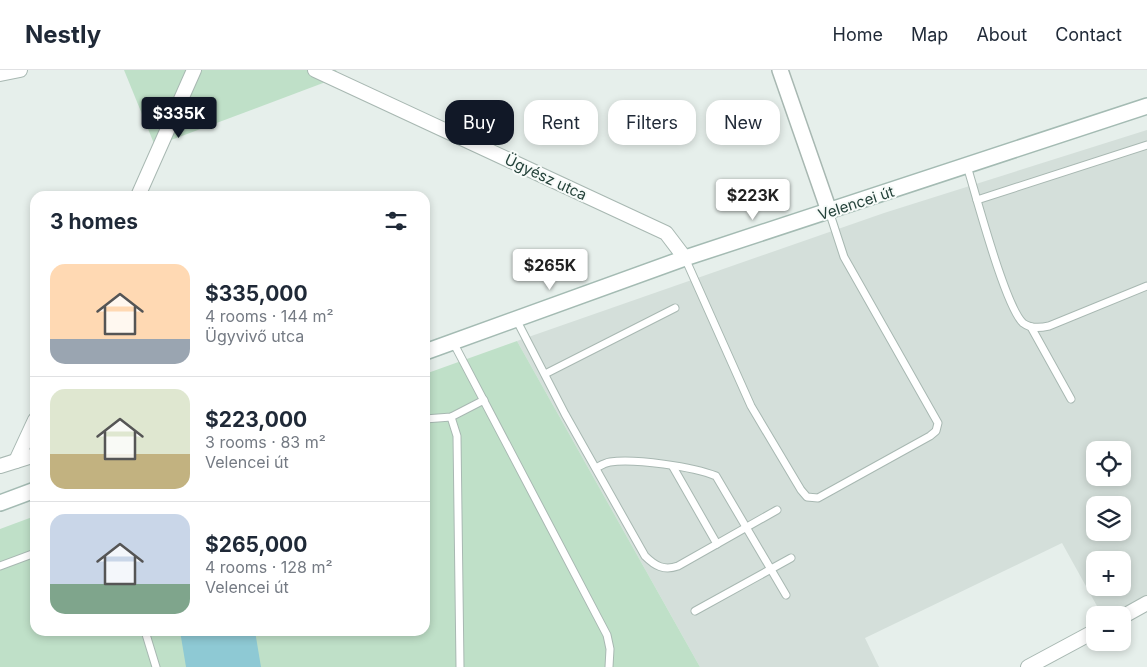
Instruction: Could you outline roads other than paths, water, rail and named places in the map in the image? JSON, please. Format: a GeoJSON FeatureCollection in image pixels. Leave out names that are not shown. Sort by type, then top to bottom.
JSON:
{"type":"FeatureCollection","features":[{"type":"Feature","properties":{"kind":"main road"},"geometry":{"type":"LineString","coordinates":[[780,70],[829,212]]}},
{"type":"Feature","properties":{"kind":"main road","name":"Velencei út"},"geometry":{"type":"LineString","coordinates":[[430,350],[685,258],[1147,106]]}},
{"type":"Feature","properties":{"kind":"main road"},"geometry":{"type":"LineString","coordinates":[[0,503],[30,492]]}},
{"type":"Feature","properties":{"kind":"street"},"geometry":{"type":"LineString","coordinates":[[0,74],[20,70]]}},
{"type":"Feature","properties":{"kind":"street"},"geometry":{"type":"LineString","coordinates":[[140,191],[194,70]]}},
{"type":"Feature","properties":{"kind":"street","name":"Ügyész utca"},"geometry":{"type":"LineString","coordinates":[[315,70],[666,233],[685,258]]}},
{"type":"Feature","properties":{"kind":"street"},"geometry":{"type":"LineString","coordinates":[[16,461],[30,431]]}},
{"type":"Feature","properties":{"kind":"street"},"geometry":{"type":"LineString","coordinates":[[0,466],[30,457]]}},
{"type":"Feature","properties":{"kind":"street"},"geometry":{"type":"LineString","coordinates":[[1131,611],[1147,603]]}},
{"type":"Feature","properties":{"kind":"street"},"geometry":{"type":"LineString","coordinates":[[1028,667],[1086,636]]}},
{"type":"Feature","properties":{"kind":"lane"},"geometry":{"type":"LineString","coordinates":[[978,200],[1147,145]]}},
{"type":"Feature","properties":{"kind":"lane"},"geometry":{"type":"LineString","coordinates":[[967,166],[1002,277],[1019,317],[1031,327],[1071,399]]}},
{"type":"Feature","properties":{"kind":"lane"},"geometry":{"type":"LineString","coordinates":[[685,258],[751,406],[801,490],[808,497],[818,498],[930,436],[936,431],[938,424],[844,257],[829,212]]}},
{"type":"Feature","properties":{"kind":"lane"},"geometry":{"type":"LineString","coordinates":[[1031,327],[1049,326],[1147,286]]}},
{"type":"Feature","properties":{"kind":"lane"},"geometry":{"type":"LineString","coordinates":[[545,374],[675,308]]}},
{"type":"Feature","properties":{"kind":"lane"},"geometry":{"type":"LineString","coordinates":[[516,319],[645,556],[652,563],[661,568],[670,569],[777,510]]}},
{"type":"Feature","properties":{"kind":"lane"},"geometry":{"type":"LineString","coordinates":[[453,342],[607,636],[610,649],[609,667]]}},
{"type":"Feature","properties":{"kind":"lane"},"geometry":{"type":"LineString","coordinates":[[430,419],[451,418],[484,400]]}},
{"type":"Feature","properties":{"kind":"lane"},"geometry":{"type":"LineString","coordinates":[[451,418],[457,436],[460,667]]}},
{"type":"Feature","properties":{"kind":"lane"},"geometry":{"type":"LineString","coordinates":[[596,468],[607,462],[614,461],[704,471],[716,476],[786,594]]}},
{"type":"Feature","properties":{"kind":"lane"},"geometry":{"type":"LineString","coordinates":[[673,467],[717,544]]}},
{"type":"Feature","properties":{"kind":"lane"},"geometry":{"type":"LineString","coordinates":[[0,566],[30,555]]}},
{"type":"Feature","properties":{"kind":"lane"},"geometry":{"type":"LineString","coordinates":[[694,611],[791,558]]}},
{"type":"Feature","properties":{"kind":"lane"},"geometry":{"type":"LineString","coordinates":[[147,636],[156,667]]}},
{"type":"Feature","properties":{"kind":"water"},"geometry":{"type":"Polygon","coordinates":[[[181,636],[256,636],[261,667],[186,667],[181,636]]]}}]}
